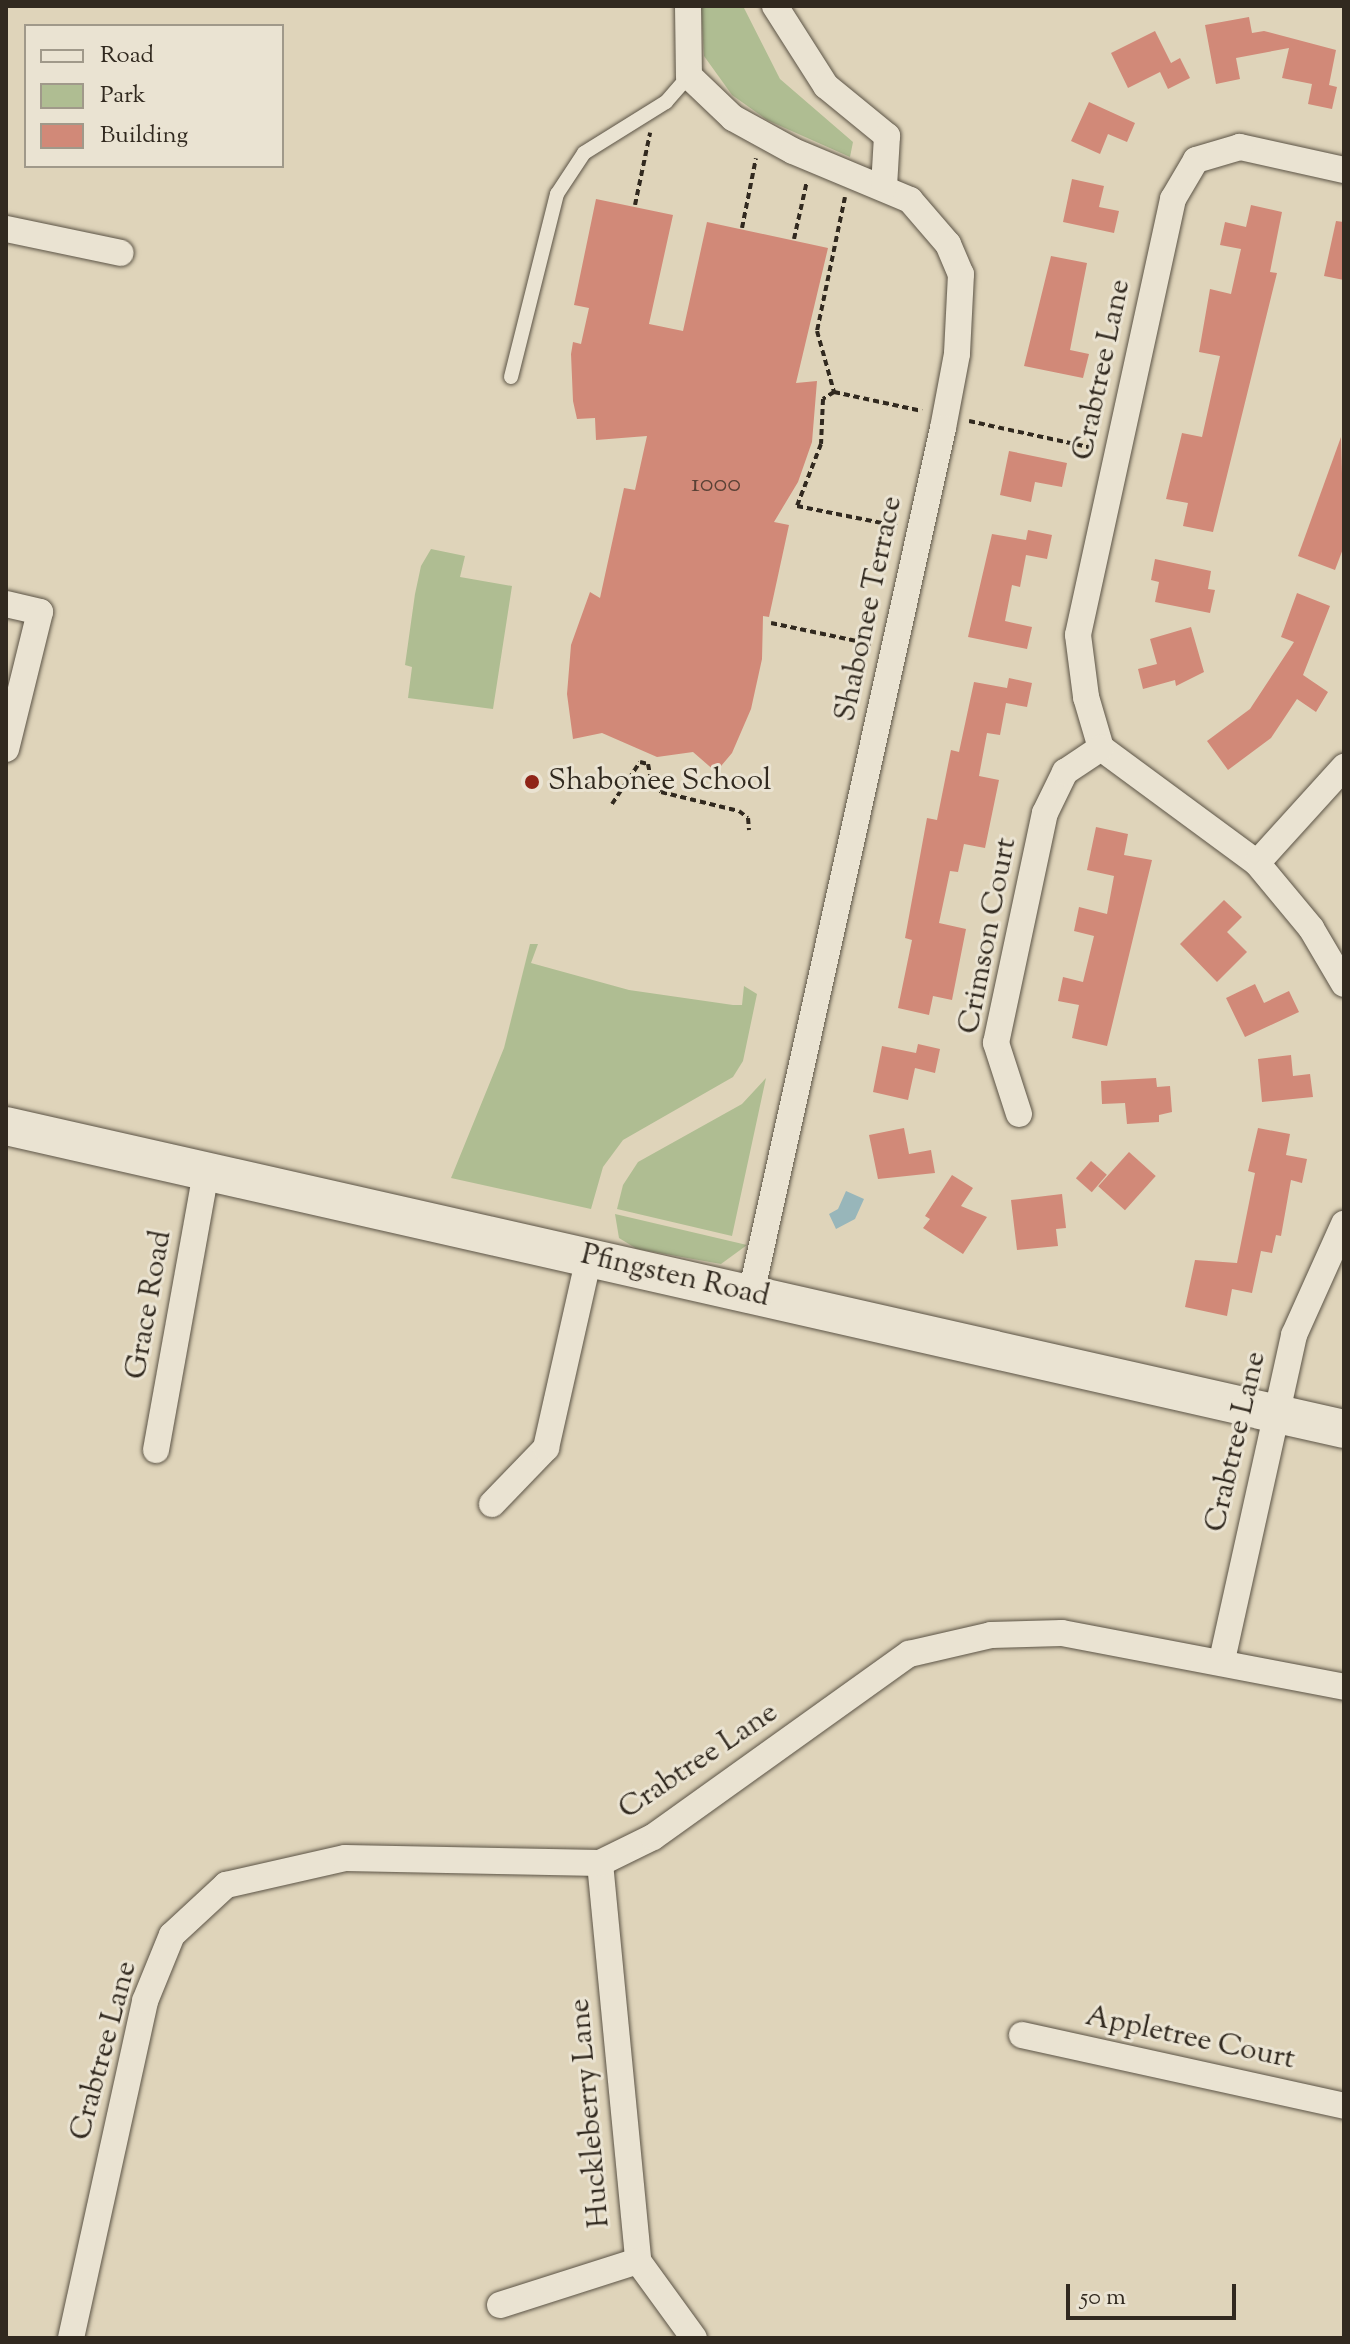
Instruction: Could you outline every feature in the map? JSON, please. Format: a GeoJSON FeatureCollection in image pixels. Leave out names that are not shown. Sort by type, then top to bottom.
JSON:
{"type":"FeatureCollection","features":[{"type":"Feature","properties":{"kind":"main road","name":"Pfingsten Road"},"geometry":{"type":"LineString","coordinates":[[6,1126],[1344,1429]]}},
{"type":"Feature","properties":{"kind":"street"},"geometry":{"type":"LineString","coordinates":[[688,6],[689,76]]}},
{"type":"Feature","properties":{"kind":"street"},"geometry":{"type":"LineString","coordinates":[[775,6],[826,86],[887,136],[884,187]]}},
{"type":"Feature","properties":{"kind":"street","name":"Shabonee Terrace"},"geometry":{"type":"LineString","coordinates":[[689,76],[733,118],[793,151],[910,200],[948,244],[961,274],[961,313],[943,428],[751,1294]]}},
{"type":"Feature","properties":{"kind":"street","name":"Crabtree Lane"},"geometry":{"type":"LineString","coordinates":[[1101,748],[1086,697],[1078,635],[1173,199],[1196,160],[1240,147],[1344,170]]}},
{"type":"Feature","properties":{"kind":"street"},"geometry":{"type":"LineString","coordinates":[[6,229],[121,253]]}},
{"type":"Feature","properties":{"kind":"street"},"geometry":{"type":"LineString","coordinates":[[6,604],[40,612],[6,749]]}},
{"type":"Feature","properties":{"kind":"street"},"geometry":{"type":"LineString","coordinates":[[1101,748],[1257,863],[1311,928],[1344,984]]}},
{"type":"Feature","properties":{"kind":"street","name":"Crimson Court"},"geometry":{"type":"LineString","coordinates":[[1019,1114],[996,1043],[1045,813],[1065,772],[1101,748]]}},
{"type":"Feature","properties":{"kind":"street"},"geometry":{"type":"LineString","coordinates":[[1257,863],[1344,767]]}},
{"type":"Feature","properties":{"kind":"street","name":"Grace Road"},"geometry":{"type":"LineString","coordinates":[[156,1450],[206,1171]]}},
{"type":"Feature","properties":{"kind":"street","name":"Crabtree Lane"},"geometry":{"type":"LineString","coordinates":[[71,2338],[145,2001],[172,1935],[226,1885],[345,1858],[600,1863],[653,1837],[909,1654],[991,1635],[1062,1633],[1222,1660],[1294,1335],[1344,1224]]}},
{"type":"Feature","properties":{"kind":"street"},"geometry":{"type":"LineString","coordinates":[[492,1504],[546,1448],[589,1257]]}},
{"type":"Feature","properties":{"kind":"street"},"geometry":{"type":"LineString","coordinates":[[1222,1660],[1344,1687]]}},
{"type":"Feature","properties":{"kind":"street","name":"Huckleberry Lane"},"geometry":{"type":"LineString","coordinates":[[600,1863],[638,2261],[694,2338]]}},
{"type":"Feature","properties":{"kind":"street","name":"Appletree Court"},"geometry":{"type":"LineString","coordinates":[[1022,2035],[1344,2106]]}},
{"type":"Feature","properties":{"kind":"street"},"geometry":{"type":"LineString","coordinates":[[500,2305],[638,2261]]}},
{"type":"Feature","properties":{"kind":"lane"},"geometry":{"type":"LineString","coordinates":[[511,377],[557,194],[584,153],[666,102],[689,76]]}},
{"type":"Feature","properties":{"kind":"path"},"geometry":{"type":"LineString","coordinates":[[635,205],[651,131]]}},
{"type":"Feature","properties":{"kind":"path"},"geometry":{"type":"LineString","coordinates":[[742,228],[758,148]]}},
{"type":"Feature","properties":{"kind":"path"},"geometry":{"type":"LineString","coordinates":[[794,239],[810,171]]}},
{"type":"Feature","properties":{"kind":"path"},"geometry":{"type":"LineString","coordinates":[[834,392],[817,331],[847,187]]}},
{"type":"Feature","properties":{"kind":"path"},"geometry":{"type":"LineString","coordinates":[[898,526],[797,506],[821,444],[823,399],[834,392],[923,412]]}},
{"type":"Feature","properties":{"kind":"path"},"geometry":{"type":"LineString","coordinates":[[968,421],[1107,450]]}},
{"type":"Feature","properties":{"kind":"path"},"geometry":{"type":"LineString","coordinates":[[771,623],[873,645]]}},
{"type":"Feature","properties":{"kind":"path"},"geometry":{"type":"LineString","coordinates":[[612,804],[640,762],[648,764],[652,785],[661,792],[739,811],[748,818],[749,830]]}},
{"type":"Feature","properties":{"kind":"green space"},"geometry":{"type":"Polygon","coordinates":[[[701,6],[743,6],[780,79],[853,142],[850,157],[767,120],[732,95],[704,56],[701,6]]]}},
{"type":"Feature","properties":{"kind":"green space"},"geometry":{"type":"Polygon","coordinates":[[[431,549],[465,556],[460,577],[512,586],[493,709],[408,698],[412,667],[405,665],[415,594],[421,566],[431,549]]]}},
{"type":"Feature","properties":{"kind":"green space"},"geometry":{"type":"Polygon","coordinates":[[[530,944],[538,944],[531,963],[629,990],[733,1005],[742,1005],[744,986],[757,994],[743,1061],[733,1077],[623,1140],[603,1167],[591,1209],[451,1178],[504,1048],[530,944]]]}},
{"type":"Feature","properties":{"kind":"green space"},"geometry":{"type":"Polygon","coordinates":[[[766,1078],[732,1236],[617,1209],[623,1185],[638,1162],[742,1104],[766,1078]]]}},
{"type":"Feature","properties":{"kind":"green space"},"geometry":{"type":"Polygon","coordinates":[[[615,1214],[747,1245],[721,1264],[637,1249],[619,1238],[615,1214]]]}},
{"type":"Feature","properties":{"kind":"water"},"geometry":{"type":"Polygon","coordinates":[[[846,1191],[864,1199],[855,1219],[836,1229],[829,1214],[838,1209],[846,1191]]]}},
{"type":"Feature","properties":{"kind":"building"},"geometry":{"type":"Polygon","coordinates":[[[1249,17],[1252,33],[1264,31],[1336,50],[1329,85],[1337,87],[1332,109],[1308,104],[1312,84],[1282,78],[1289,48],[1236,58],[1240,79],[1216,84],[1205,25],[1249,17]]]}},
{"type":"Feature","properties":{"kind":"building"},"geometry":{"type":"Polygon","coordinates":[[[1155,31],[1171,63],[1180,58],[1190,78],[1168,89],[1160,72],[1128,88],[1111,53],[1155,31]]]}},
{"type":"Feature","properties":{"kind":"building"},"geometry":{"type":"Polygon","coordinates":[[[1089,102],[1135,123],[1127,142],[1108,134],[1100,154],[1071,141],[1089,102]]]}},
{"type":"Feature","properties":{"kind":"building"},"geometry":{"type":"Polygon","coordinates":[[[1072,179],[1104,186],[1099,207],[1119,211],[1114,233],[1063,222],[1072,179]]]}},
{"type":"Feature","properties":{"kind":"building"},"geometry":{"type":"Polygon","coordinates":[[[596,199],[673,215],[649,324],[683,331],[707,222],[828,248],[796,383],[817,381],[812,442],[798,482],[774,522],[789,525],[769,617],[763,616],[762,659],[751,709],[732,753],[716,772],[693,752],[657,757],[602,733],[573,739],[567,694],[571,645],[590,592],[600,598],[624,488],[635,490],[647,436],[596,440],[595,418],[577,419],[573,401],[573,342],[581,344],[589,308],[574,305],[596,199]]]}},
{"type":"Feature","properties":{"kind":"building"},"geometry":{"type":"Polygon","coordinates":[[[1251,205],[1282,212],[1270,272],[1277,273],[1213,532],[1183,526],[1188,503],[1166,499],[1182,433],[1202,437],[1220,356],[1199,352],[1210,289],[1231,294],[1241,249],[1220,245],[1225,222],[1246,227],[1251,205]]]}},
{"type":"Feature","properties":{"kind":"building"},"geometry":{"type":"Polygon","coordinates":[[[1336,221],[1344,222],[1344,280],[1324,276],[1336,221]]]}},
{"type":"Feature","properties":{"kind":"building"},"geometry":{"type":"Polygon","coordinates":[[[1051,256],[1087,263],[1070,350],[1089,354],[1083,378],[1024,366],[1051,256]]]}},
{"type":"Feature","properties":{"kind":"building"},"geometry":{"type":"Polygon","coordinates":[[[1341,437],[1344,546],[1335,570],[1298,556],[1341,437]]]}},
{"type":"Feature","properties":{"kind":"building"},"geometry":{"type":"Polygon","coordinates":[[[1009,451],[1067,463],[1062,487],[1035,482],[1031,502],[1000,495],[1009,451]]]}},
{"type":"Feature","properties":{"kind":"building"},"geometry":{"type":"Polygon","coordinates":[[[1028,530],[1052,535],[1047,559],[1026,555],[1020,587],[1012,585],[1005,621],[1032,627],[1027,649],[968,637],[992,534],[1026,540],[1028,530]]]}},
{"type":"Feature","properties":{"kind":"building"},"geometry":{"type":"Polygon","coordinates":[[[1155,559],[1211,571],[1208,589],[1215,590],[1210,613],[1155,602],[1159,582],[1151,580],[1155,559]]]}},
{"type":"Feature","properties":{"kind":"building"},"geometry":{"type":"Polygon","coordinates":[[[1297,593],[1330,606],[1303,675],[1328,692],[1316,712],[1297,699],[1271,738],[1228,770],[1207,741],[1250,709],[1294,642],[1281,637],[1297,593]]]}},
{"type":"Feature","properties":{"kind":"building"},"geometry":{"type":"Polygon","coordinates":[[[1191,627],[1204,672],[1176,686],[1175,680],[1143,689],[1138,669],[1157,664],[1150,639],[1191,627]]]}},
{"type":"Feature","properties":{"kind":"building"},"geometry":{"type":"Polygon","coordinates":[[[1009,678],[1032,683],[1027,707],[1006,703],[1000,735],[987,733],[979,776],[999,780],[985,848],[964,844],[958,872],[950,871],[939,923],[966,929],[952,1000],[933,996],[929,1015],[898,1008],[912,940],[905,938],[927,818],[937,820],[951,750],[959,752],[974,682],[1007,688],[1009,678]]]}},
{"type":"Feature","properties":{"kind":"building"},"geometry":{"type":"Polygon","coordinates":[[[1096,827],[1128,834],[1124,855],[1152,860],[1107,1046],[1072,1038],[1079,1005],[1058,1001],[1063,977],[1083,982],[1094,936],[1074,931],[1079,907],[1107,914],[1114,876],[1087,870],[1096,827]]]}},
{"type":"Feature","properties":{"kind":"building"},"geometry":{"type":"Polygon","coordinates":[[[1224,900],[1242,917],[1227,932],[1247,952],[1217,982],[1180,944],[1224,900]]]}},
{"type":"Feature","properties":{"kind":"building"},"geometry":{"type":"Polygon","coordinates":[[[1255,984],[1264,1003],[1289,991],[1299,1012],[1245,1037],[1226,998],[1255,984]]]}},
{"type":"Feature","properties":{"kind":"building"},"geometry":{"type":"Polygon","coordinates":[[[918,1044],[940,1049],[935,1073],[915,1068],[908,1100],[873,1092],[882,1046],[916,1053],[918,1044]]]}},
{"type":"Feature","properties":{"kind":"building"},"geometry":{"type":"Polygon","coordinates":[[[1291,1055],[1293,1076],[1310,1074],[1313,1097],[1262,1102],[1258,1059],[1291,1055]]]}},
{"type":"Feature","properties":{"kind":"building"},"geometry":{"type":"Polygon","coordinates":[[[1156,1078],[1157,1087],[1170,1086],[1172,1112],[1159,1115],[1159,1122],[1127,1124],[1125,1103],[1102,1104],[1101,1081],[1156,1078]]]}},
{"type":"Feature","properties":{"kind":"building"},"geometry":{"type":"Polygon","coordinates":[[[904,1128],[909,1154],[931,1150],[935,1173],[878,1179],[869,1135],[904,1128]]]}},
{"type":"Feature","properties":{"kind":"building"},"geometry":{"type":"Polygon","coordinates":[[[1258,1128],[1290,1134],[1286,1155],[1307,1159],[1302,1183],[1291,1180],[1281,1236],[1276,1235],[1272,1253],[1261,1251],[1252,1293],[1232,1289],[1227,1316],[1185,1307],[1195,1260],[1237,1263],[1255,1173],[1248,1171],[1258,1128]]]}},
{"type":"Feature","properties":{"kind":"building"},"geometry":{"type":"Polygon","coordinates":[[[1129,1152],[1156,1176],[1125,1210],[1098,1186],[1129,1152]]]}},
{"type":"Feature","properties":{"kind":"building"},"geometry":{"type":"Polygon","coordinates":[[[1091,1161],[1107,1175],[1092,1192],[1076,1178],[1091,1161]]]}},
{"type":"Feature","properties":{"kind":"building"},"geometry":{"type":"Polygon","coordinates":[[[952,1175],[973,1188],[961,1206],[987,1217],[963,1254],[923,1228],[930,1219],[925,1216],[952,1175]]]}},
{"type":"Feature","properties":{"kind":"building"},"geometry":{"type":"Polygon","coordinates":[[[1062,1194],[1066,1228],[1056,1229],[1058,1246],[1017,1250],[1011,1200],[1062,1194]]]}},
{"type":"Feature","properties":{"kind":"place","name":"Shabonee School"},"geometry":{"type":"Point","coordinates":[532,782]}}]}
